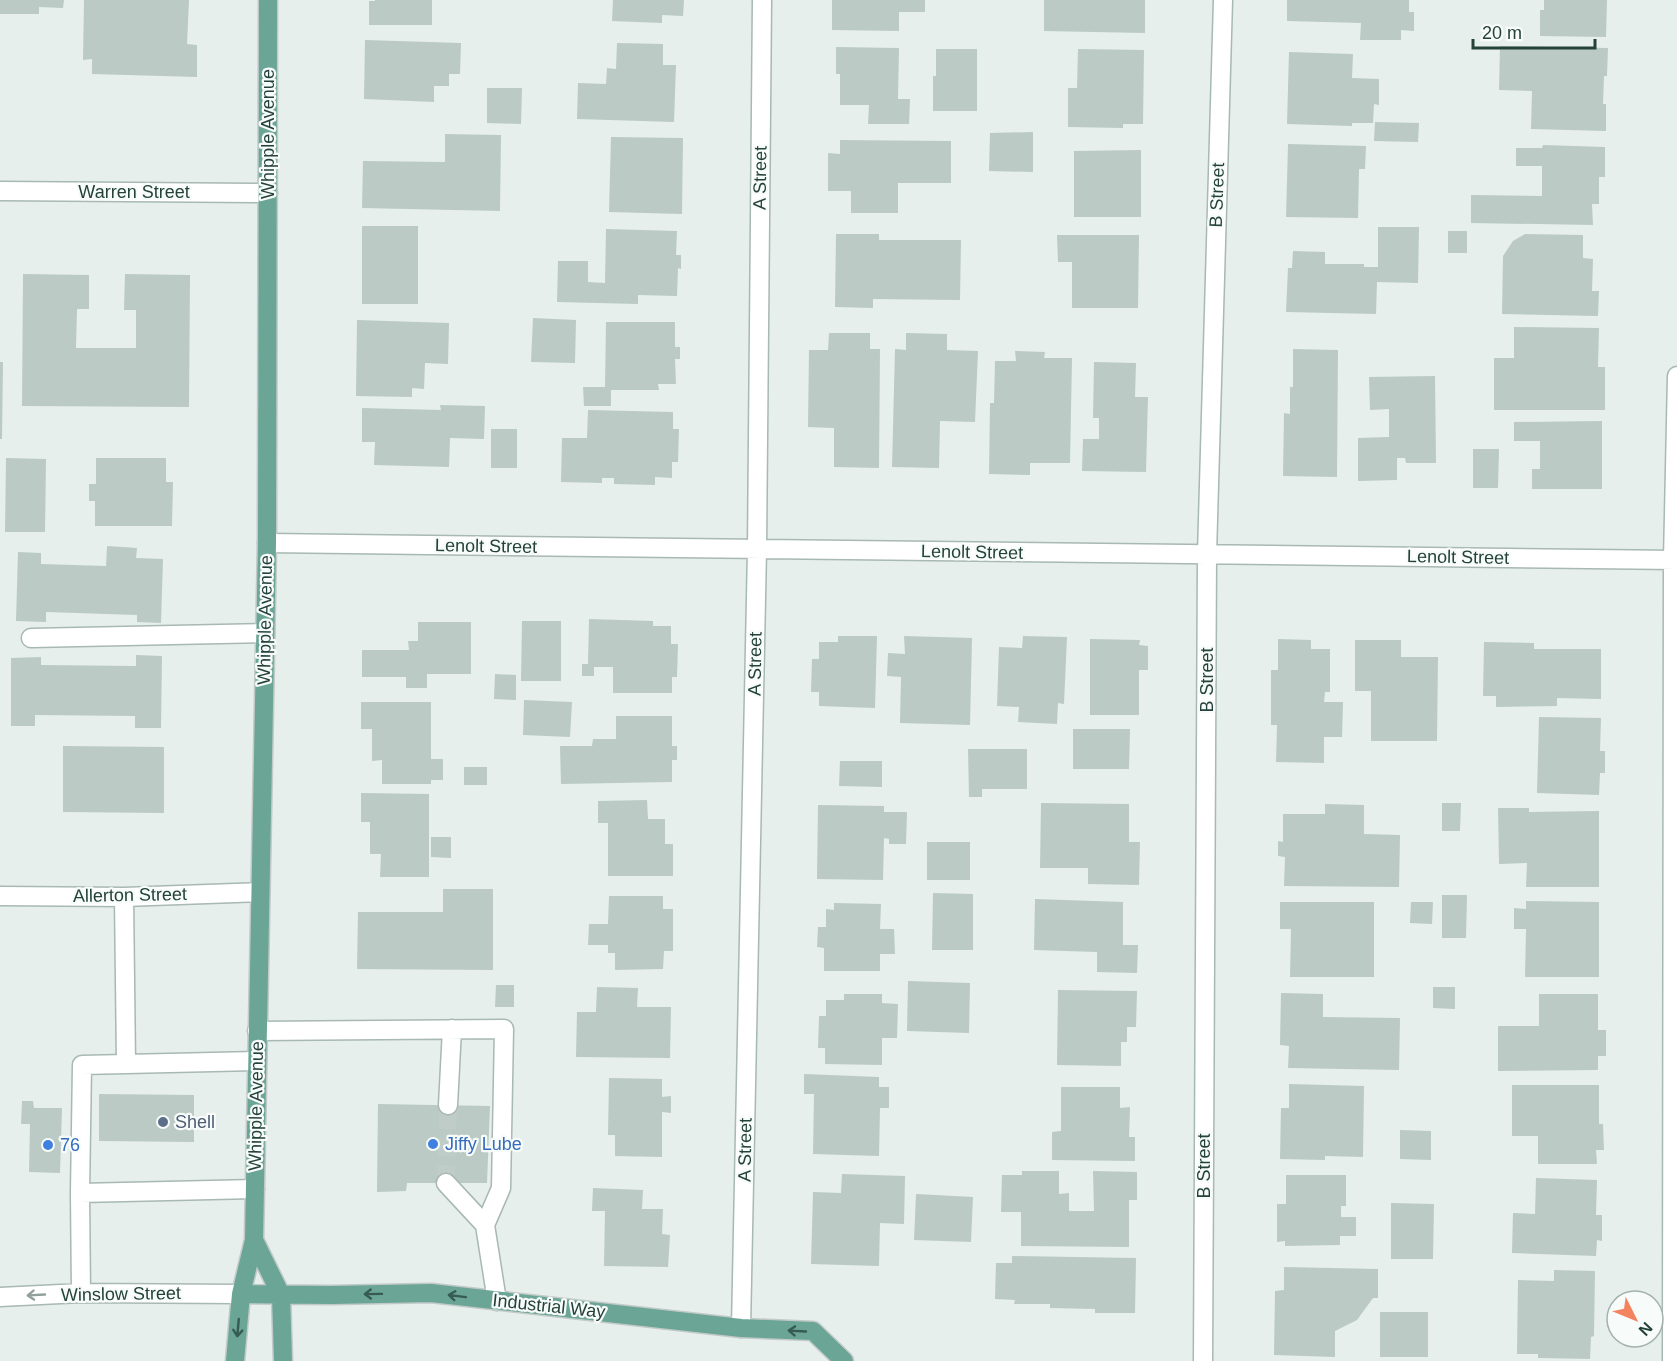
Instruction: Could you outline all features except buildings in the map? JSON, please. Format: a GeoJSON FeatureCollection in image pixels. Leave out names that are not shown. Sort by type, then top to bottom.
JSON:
{"type":"FeatureCollection","features":[{"type":"Feature","properties":{"kind":"main road","name":"Whipple Avenue"},"geometry":{"type":"LineString","coordinates":[[235,1361],[241,1294],[254,1240],[267,543],[268,0]]}},
{"type":"Feature","properties":{"kind":"main road","name":"Whipple Avenue"},"geometry":{"type":"LineString","coordinates":[[254,1240],[281,1295],[284,1361]]}},
{"type":"Feature","properties":{"kind":"main road","name":"Industrial Way"},"geometry":{"type":"LineString","coordinates":[[241,1294],[431,1293],[741,1328],[813,1332],[844,1361]]}},
{"type":"Feature","properties":{"kind":"street","name":"A Street"},"geometry":{"type":"LineString","coordinates":[[741,1328],[757,549],[762,0]]}},
{"type":"Feature","properties":{"kind":"street","name":"B Street"},"geometry":{"type":"LineString","coordinates":[[1203,1361],[1207,555],[1223,0]]}},
{"type":"Feature","properties":{"kind":"street","name":"Warren Street"},"geometry":{"type":"LineString","coordinates":[[0,191],[268,193]]}},
{"type":"Feature","properties":{"kind":"street"},"geometry":{"type":"LineString","coordinates":[[1672,1361],[1677,376]]}},
{"type":"Feature","properties":{"kind":"street","name":"Lenolt Street"},"geometry":{"type":"LineString","coordinates":[[267,543],[1675,560]]}},
{"type":"Feature","properties":{"kind":"street"},"geometry":{"type":"LineString","coordinates":[[32,638],[265,633]]}},
{"type":"Feature","properties":{"kind":"street","name":"Allerton Street"},"geometry":{"type":"LineString","coordinates":[[0,896],[124,897],[260,892]]}},
{"type":"Feature","properties":{"kind":"street"},"geometry":{"type":"LineString","coordinates":[[124,897],[126,1064]]}},
{"type":"Feature","properties":{"kind":"street"},"geometry":{"type":"LineString","coordinates":[[448,1105],[452,1029]]}},
{"type":"Feature","properties":{"kind":"street"},"geometry":{"type":"LineString","coordinates":[[257,1031],[504,1029],[501,1188],[485,1225],[497,1300]]}},
{"type":"Feature","properties":{"kind":"street"},"geometry":{"type":"LineString","coordinates":[[81,1293],[82,1065],[256,1061]]}},
{"type":"Feature","properties":{"kind":"street"},"geometry":{"type":"LineString","coordinates":[[446,1183],[485,1225]]}},
{"type":"Feature","properties":{"kind":"street"},"geometry":{"type":"LineString","coordinates":[[80,1193],[255,1189]]}},
{"type":"Feature","properties":{"kind":"street","name":"Winslow Street"},"geometry":{"type":"LineString","coordinates":[[0,1297],[81,1293],[241,1294]]}},
{"type":"Feature","properties":{"kind":"tunnel"},"geometry":{"type":"LineString","coordinates":[[446,1183],[448,1105]]}},
{"type":"Feature","properties":{"kind":"place","name":"Shell"},"geometry":{"type":"Point","coordinates":[163,1122]}},
{"type":"Feature","properties":{"kind":"place","name":"Jiffy Lube"},"geometry":{"type":"Point","coordinates":[433,1144]}},
{"type":"Feature","properties":{"kind":"place","name":"76"},"geometry":{"type":"Point","coordinates":[48,1145]}}]}
